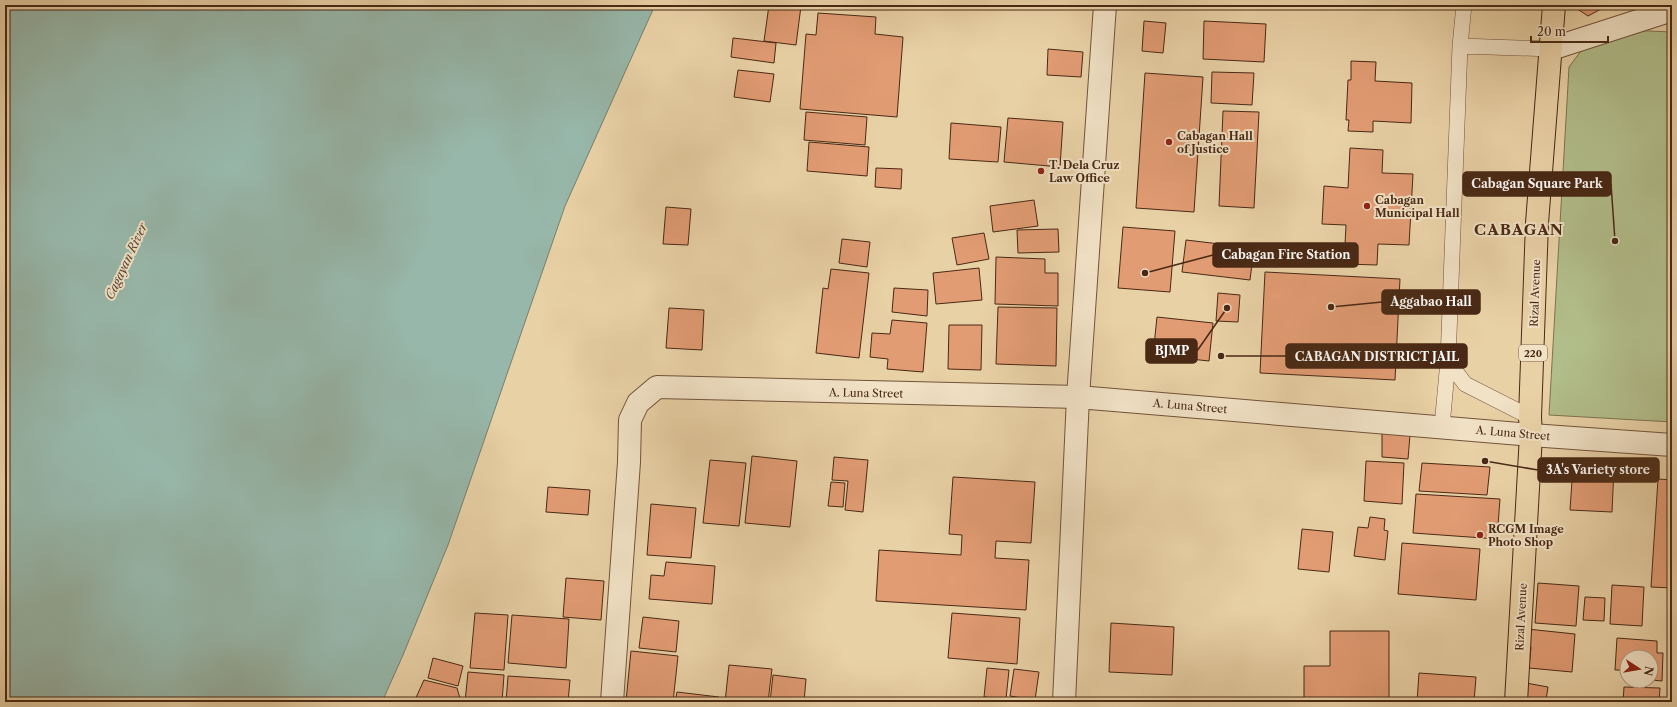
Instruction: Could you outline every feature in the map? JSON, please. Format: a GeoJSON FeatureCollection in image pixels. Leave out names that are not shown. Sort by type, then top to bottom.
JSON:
{"type":"FeatureCollection","features":[{"type":"Feature","properties":{"kind":"main road","name":"Rizal Avenue"},"geometry":{"type":"LineString","coordinates":[[1516,702],[1531,426],[1538,223],[1554,5]]}},
{"type":"Feature","properties":{"kind":"street"},"geometry":{"type":"LineString","coordinates":[[1064,702],[1078,397],[1105,5]]}},
{"type":"Feature","properties":{"kind":"street"},"geometry":{"type":"LineString","coordinates":[[1551,49],[1672,10]]}},
{"type":"Feature","properties":{"kind":"street","name":"A. Luna Street"},"geometry":{"type":"LineString","coordinates":[[612,702],[630,462],[630,420],[638,403],[657,387],[1078,397],[1442,426],[1531,426],[1672,445]]}},
{"type":"Feature","properties":{"kind":"lane"},"geometry":{"type":"LineString","coordinates":[[1442,426],[1448,361],[1460,46],[1464,5]]}},
{"type":"Feature","properties":{"kind":"lane"},"geometry":{"type":"LineString","coordinates":[[1460,46],[1551,49]]}},
{"type":"Feature","properties":{"kind":"lane"},"geometry":{"type":"LineString","coordinates":[[1448,361],[1465,384],[1531,426]]}},
{"type":"Feature","properties":{"kind":"green space"},"geometry":{"type":"Polygon","coordinates":[[[1626,30],[1672,32],[1672,422],[1549,415],[1569,67],[1584,47],[1626,30]]]}},
{"type":"Feature","properties":{"kind":"water","name":"Cagayan River"},"geometry":{"type":"Polygon","coordinates":[[[5,5],[655,5],[565,206],[448,545],[382,702],[5,702],[5,5]]]}},
{"type":"Feature","properties":{"kind":"building"},"geometry":{"type":"Polygon","coordinates":[[[769,5],[801,6],[796,45],[764,41],[769,5]]]}},
{"type":"Feature","properties":{"kind":"building"},"geometry":{"type":"Polygon","coordinates":[[[1576,5],[1601,5],[1601,9],[1588,16],[1576,8],[1576,5]]]}},
{"type":"Feature","properties":{"kind":"building"},"geometry":{"type":"Polygon","coordinates":[[[818,13],[876,17],[875,34],[903,37],[897,117],[800,109],[806,34],[816,35],[818,13]]]}},
{"type":"Feature","properties":{"kind":"building"},"geometry":{"type":"Polygon","coordinates":[[[1144,21],[1166,23],[1163,53],[1142,51],[1144,21]]]}},
{"type":"Feature","properties":{"kind":"building"},"geometry":{"type":"Polygon","coordinates":[[[1204,21],[1266,24],[1264,62],[1203,59],[1204,21]]]}},
{"type":"Feature","properties":{"kind":"building"},"geometry":{"type":"Polygon","coordinates":[[[733,38],[776,43],[774,63],[731,57],[733,38]]]}},
{"type":"Feature","properties":{"kind":"building"},"geometry":{"type":"Polygon","coordinates":[[[1048,49],[1083,52],[1081,77],[1047,75],[1048,49]]]}},
{"type":"Feature","properties":{"kind":"building"},"geometry":{"type":"Polygon","coordinates":[[[1351,61],[1376,62],[1375,81],[1412,83],[1411,123],[1373,121],[1373,132],[1348,131],[1349,120],[1346,120],[1348,80],[1351,80],[1351,61]]]}},
{"type":"Feature","properties":{"kind":"building"},"geometry":{"type":"Polygon","coordinates":[[[738,70],[774,74],[770,102],[734,97],[738,70]]]}},
{"type":"Feature","properties":{"kind":"building"},"geometry":{"type":"Polygon","coordinates":[[[1212,72],[1254,73],[1252,105],[1211,103],[1212,72]]]}},
{"type":"Feature","properties":{"kind":"building","name":"Cabagan Hall of Justice"},"geometry":{"type":"Polygon","coordinates":[[[1145,73],[1203,77],[1194,212],[1136,208],[1145,73]]]}},
{"type":"Feature","properties":{"kind":"building"},"geometry":{"type":"Polygon","coordinates":[[[1223,111],[1259,112],[1254,208],[1219,206],[1223,111]]]}},
{"type":"Feature","properties":{"kind":"building"},"geometry":{"type":"Polygon","coordinates":[[[806,112],[867,117],[865,145],[804,140],[806,112]]]}},
{"type":"Feature","properties":{"kind":"building"},"geometry":{"type":"Polygon","coordinates":[[[1008,118],[1063,122],[1060,167],[1004,162],[1008,118]]]}},
{"type":"Feature","properties":{"kind":"building"},"geometry":{"type":"Polygon","coordinates":[[[951,123],[1001,127],[998,162],[949,159],[951,123]]]}},
{"type":"Feature","properties":{"kind":"building"},"geometry":{"type":"Polygon","coordinates":[[[809,142],[869,147],[867,176],[807,171],[809,142]]]}},
{"type":"Feature","properties":{"kind":"building","name":"Cabagan Municipal Hall"},"geometry":{"type":"Polygon","coordinates":[[[1350,148],[1383,150],[1382,173],[1413,174],[1409,245],[1378,244],[1377,265],[1344,264],[1346,225],[1322,224],[1324,186],[1348,188],[1350,148]]]}},
{"type":"Feature","properties":{"kind":"building"},"geometry":{"type":"Polygon","coordinates":[[[876,168],[902,169],[901,189],[875,187],[876,168]]]}},
{"type":"Feature","properties":{"kind":"building"},"geometry":{"type":"Polygon","coordinates":[[[1034,200],[1038,226],[993,232],[990,206],[1034,200]]]}},
{"type":"Feature","properties":{"kind":"building"},"geometry":{"type":"Polygon","coordinates":[[[666,207],[691,209],[688,245],[663,244],[666,207]]]}},
{"type":"Feature","properties":{"kind":"building"},"geometry":{"type":"Polygon","coordinates":[[[1123,227],[1175,231],[1170,292],[1118,288],[1123,227]]]}},
{"type":"Feature","properties":{"kind":"building"},"geometry":{"type":"Polygon","coordinates":[[[1058,229],[1059,252],[1018,253],[1017,230],[1058,229]]]}},
{"type":"Feature","properties":{"kind":"building"},"geometry":{"type":"Polygon","coordinates":[[[984,233],[989,259],[957,265],[952,238],[984,233]]]}},
{"type":"Feature","properties":{"kind":"building"},"geometry":{"type":"Polygon","coordinates":[[[842,239],[870,242],[867,267],[839,263],[842,239]]]}},
{"type":"Feature","properties":{"kind":"building"},"geometry":{"type":"Polygon","coordinates":[[[1186,240],[1254,248],[1250,280],[1182,272],[1186,240]]]}},
{"type":"Feature","properties":{"kind":"building"},"geometry":{"type":"Polygon","coordinates":[[[996,257],[1045,259],[1045,273],[1058,273],[1058,306],[995,304],[996,257]]]}},
{"type":"Feature","properties":{"kind":"building"},"geometry":{"type":"Polygon","coordinates":[[[979,268],[982,300],[936,304],[933,273],[979,268]]]}},
{"type":"Feature","properties":{"kind":"building"},"geometry":{"type":"Polygon","coordinates":[[[831,269],[869,273],[859,358],[816,353],[823,288],[828,289],[831,269]]]}},
{"type":"Feature","properties":{"kind":"building"},"geometry":{"type":"Polygon","coordinates":[[[1265,272],[1400,279],[1395,380],[1260,373],[1265,272]]]}},
{"type":"Feature","properties":{"kind":"building"},"geometry":{"type":"Polygon","coordinates":[[[894,288],[928,290],[927,316],[892,312],[894,288]]]}},
{"type":"Feature","properties":{"kind":"building"},"geometry":{"type":"Polygon","coordinates":[[[1218,293],[1240,295],[1238,322],[1216,321],[1218,293]]]}},
{"type":"Feature","properties":{"kind":"building"},"geometry":{"type":"Polygon","coordinates":[[[998,307],[1057,308],[1056,366],[996,364],[998,307]]]}},
{"type":"Feature","properties":{"kind":"building"},"geometry":{"type":"Polygon","coordinates":[[[669,308],[704,310],[702,350],[666,348],[669,308]]]}},
{"type":"Feature","properties":{"kind":"building"},"geometry":{"type":"Polygon","coordinates":[[[1157,317],[1213,323],[1209,361],[1153,355],[1157,317]]]}},
{"type":"Feature","properties":{"kind":"building"},"geometry":{"type":"Polygon","coordinates":[[[892,320],[927,323],[923,372],[887,369],[888,359],[870,357],[872,333],[890,334],[892,320]]]}},
{"type":"Feature","properties":{"kind":"building"},"geometry":{"type":"Polygon","coordinates":[[[949,325],[982,325],[981,370],[948,369],[949,325]]]}},
{"type":"Feature","properties":{"kind":"building"},"geometry":{"type":"Polygon","coordinates":[[[1382,433],[1410,435],[1408,459],[1382,457],[1382,433]]]}},
{"type":"Feature","properties":{"kind":"building"},"geometry":{"type":"Polygon","coordinates":[[[752,456],[797,461],[790,527],[745,523],[752,456]]]}},
{"type":"Feature","properties":{"kind":"building"},"geometry":{"type":"Polygon","coordinates":[[[834,457],[868,460],[863,512],[845,510],[848,481],[832,480],[834,457]]]}},
{"type":"Feature","properties":{"kind":"building"},"geometry":{"type":"Polygon","coordinates":[[[710,460],[746,463],[739,526],[703,523],[710,460]]]}},
{"type":"Feature","properties":{"kind":"building"},"geometry":{"type":"Polygon","coordinates":[[[1366,461],[1404,463],[1402,504],[1364,501],[1366,461]]]}},
{"type":"Feature","properties":{"kind":"building"},"geometry":{"type":"Polygon","coordinates":[[[1422,463],[1490,467],[1487,495],[1419,491],[1422,463]]]}},
{"type":"Feature","properties":{"kind":"building"},"geometry":{"type":"Polygon","coordinates":[[[1573,466],[1614,468],[1612,512],[1570,510],[1573,466]]]}},
{"type":"Feature","properties":{"kind":"building"},"geometry":{"type":"Polygon","coordinates":[[[953,477],[1035,482],[1031,543],[996,541],[995,558],[1029,560],[1026,610],[876,601],[879,550],[961,555],[962,535],[949,534],[953,477]]]}},
{"type":"Feature","properties":{"kind":"building"},"geometry":{"type":"Polygon","coordinates":[[[1658,479],[1672,480],[1672,588],[1651,587],[1658,479]]]}},
{"type":"Feature","properties":{"kind":"building"},"geometry":{"type":"Polygon","coordinates":[[[831,482],[845,483],[843,507],[828,506],[831,482]]]}},
{"type":"Feature","properties":{"kind":"building"},"geometry":{"type":"Polygon","coordinates":[[[548,487],[590,490],[588,515],[546,512],[548,487]]]}},
{"type":"Feature","properties":{"kind":"building"},"geometry":{"type":"Polygon","coordinates":[[[1416,494],[1500,499],[1497,539],[1413,533],[1416,494]]]}},
{"type":"Feature","properties":{"kind":"building"},"geometry":{"type":"Polygon","coordinates":[[[651,504],[696,508],[691,558],[647,555],[651,504]]]}},
{"type":"Feature","properties":{"kind":"building"},"geometry":{"type":"Polygon","coordinates":[[[1370,517],[1385,519],[1384,530],[1388,531],[1385,560],[1354,556],[1358,527],[1368,528],[1370,517]]]}},
{"type":"Feature","properties":{"kind":"building"},"geometry":{"type":"Polygon","coordinates":[[[1302,529],[1333,532],[1329,572],[1298,569],[1302,529]]]}},
{"type":"Feature","properties":{"kind":"building"},"geometry":{"type":"Polygon","coordinates":[[[1402,543],[1480,549],[1476,600],[1398,594],[1402,543]]]}},
{"type":"Feature","properties":{"kind":"building"},"geometry":{"type":"Polygon","coordinates":[[[666,562],[715,566],[712,604],[649,599],[651,575],[664,576],[666,562]]]}},
{"type":"Feature","properties":{"kind":"building"},"geometry":{"type":"Polygon","coordinates":[[[566,578],[604,581],[601,620],[563,617],[566,578]]]}},
{"type":"Feature","properties":{"kind":"building"},"geometry":{"type":"Polygon","coordinates":[[[1538,583],[1579,586],[1576,626],[1535,623],[1538,583]]]}},
{"type":"Feature","properties":{"kind":"building"},"geometry":{"type":"Polygon","coordinates":[[[1612,585],[1644,587],[1642,626],[1610,624],[1612,585]]]}},
{"type":"Feature","properties":{"kind":"building"},"geometry":{"type":"Polygon","coordinates":[[[1585,597],[1605,598],[1604,621],[1583,620],[1585,597]]]}},
{"type":"Feature","properties":{"kind":"building"},"geometry":{"type":"Polygon","coordinates":[[[475,613],[508,615],[504,670],[470,668],[475,613]]]}},
{"type":"Feature","properties":{"kind":"building"},"geometry":{"type":"Polygon","coordinates":[[[952,613],[1020,618],[1017,664],[948,658],[952,613]]]}},
{"type":"Feature","properties":{"kind":"building"},"geometry":{"type":"Polygon","coordinates":[[[512,615],[569,619],[566,668],[508,663],[512,615]]]}},
{"type":"Feature","properties":{"kind":"building"},"geometry":{"type":"Polygon","coordinates":[[[643,617],[679,621],[676,652],[639,648],[643,617]]]}},
{"type":"Feature","properties":{"kind":"building"},"geometry":{"type":"Polygon","coordinates":[[[1111,623],[1174,627],[1172,675],[1109,672],[1111,623]]]}},
{"type":"Feature","properties":{"kind":"building"},"geometry":{"type":"Polygon","coordinates":[[[1527,629],[1575,634],[1572,672],[1529,668],[1531,647],[1525,646],[1527,629]]]}},
{"type":"Feature","properties":{"kind":"building"},"geometry":{"type":"Polygon","coordinates":[[[1330,631],[1389,631],[1389,702],[1304,702],[1304,666],[1330,666],[1330,631]]]}},
{"type":"Feature","properties":{"kind":"building"},"geometry":{"type":"Polygon","coordinates":[[[1617,638],[1657,641],[1657,649],[1619,649],[1619,670],[1615,670],[1617,638]]]}},
{"type":"Feature","properties":{"kind":"building"},"geometry":{"type":"Polygon","coordinates":[[[631,651],[678,656],[673,702],[626,701],[631,651]]]}},
{"type":"Feature","properties":{"kind":"building"},"geometry":{"type":"Polygon","coordinates":[[[1659,653],[1663,653],[1662,681],[1659,681],[1659,653]]]}},
{"type":"Feature","properties":{"kind":"building"},"geometry":{"type":"Polygon","coordinates":[[[433,658],[463,666],[458,686],[428,678],[433,658]]]}},
{"type":"Feature","properties":{"kind":"building"},"geometry":{"type":"Polygon","coordinates":[[[729,665],[772,669],[768,702],[725,702],[729,665]]]}},
{"type":"Feature","properties":{"kind":"building"},"geometry":{"type":"Polygon","coordinates":[[[987,668],[1009,670],[1006,699],[984,697],[987,668]]]}},
{"type":"Feature","properties":{"kind":"building"},"geometry":{"type":"Polygon","coordinates":[[[1014,669],[1039,672],[1035,700],[1010,696],[1014,669]]]}},
{"type":"Feature","properties":{"kind":"building"},"geometry":{"type":"Polygon","coordinates":[[[468,672],[504,675],[502,702],[465,702],[468,672]]]}},
{"type":"Feature","properties":{"kind":"building"},"geometry":{"type":"Polygon","coordinates":[[[1419,673],[1476,677],[1474,702],[1417,702],[1419,673]]]}},
{"type":"Feature","properties":{"kind":"building"},"geometry":{"type":"Polygon","coordinates":[[[773,675],[806,679],[804,702],[770,702],[773,675]]]}},
{"type":"Feature","properties":{"kind":"building"},"geometry":{"type":"Polygon","coordinates":[[[508,676],[570,680],[568,702],[506,702],[508,676]]]}},
{"type":"Feature","properties":{"kind":"building"},"geometry":{"type":"Polygon","coordinates":[[[424,680],[457,688],[461,702],[414,702],[424,680]]]}},
{"type":"Feature","properties":{"kind":"building"},"geometry":{"type":"Polygon","coordinates":[[[1526,683],[1548,687],[1546,700],[1524,697],[1526,683]]]}},
{"type":"Feature","properties":{"kind":"building"},"geometry":{"type":"Polygon","coordinates":[[[1660,688],[1659,702],[1623,702],[1624,689],[1660,688]]]}},
{"type":"Feature","properties":{"kind":"building"},"geometry":{"type":"Polygon","coordinates":[[[677,692],[719,697],[719,702],[675,702],[677,692]]]}},
{"type":"Feature","properties":{"kind":"building"},"geometry":{"type":"Polygon","coordinates":[[[1530,699],[1549,702],[1530,702],[1530,699]]]}},
{"type":"Feature","properties":{"kind":"place","name":"Cabagan Hall of Justice"},"geometry":{"type":"Point","coordinates":[1169,142]}},
{"type":"Feature","properties":{"kind":"place","name":"T. Dela Cruz Law Office"},"geometry":{"type":"Point","coordinates":[1041,171]}},
{"type":"Feature","properties":{"kind":"place","name":"Cabagan Municipal Hall"},"geometry":{"type":"Point","coordinates":[1367,206]}},
{"type":"Feature","properties":{"kind":"place","name":"Cabagan Square Park"},"geometry":{"type":"Point","coordinates":[1615,241]}},
{"type":"Feature","properties":{"kind":"place","name":"Cabagan Fire Station"},"geometry":{"type":"Point","coordinates":[1145,273]}},
{"type":"Feature","properties":{"kind":"place","name":"Aggabao Hall"},"geometry":{"type":"Point","coordinates":[1331,307]}},
{"type":"Feature","properties":{"kind":"place","name":"BJMP"},"geometry":{"type":"Point","coordinates":[1227,308]}},
{"type":"Feature","properties":{"kind":"place","name":"CABAGAN DISTRICT JAIL"},"geometry":{"type":"Point","coordinates":[1221,356]}},
{"type":"Feature","properties":{"kind":"place","name":"3A's Variety store"},"geometry":{"type":"Point","coordinates":[1485,461]}},
{"type":"Feature","properties":{"kind":"place","name":"RCGM Image Photo Shop"},"geometry":{"type":"Point","coordinates":[1480,535]}},
{"type":"Feature","properties":{"kind":"district","name":"CABAGAN"},"geometry":{"type":"Point","coordinates":[1519,229]}}]}
